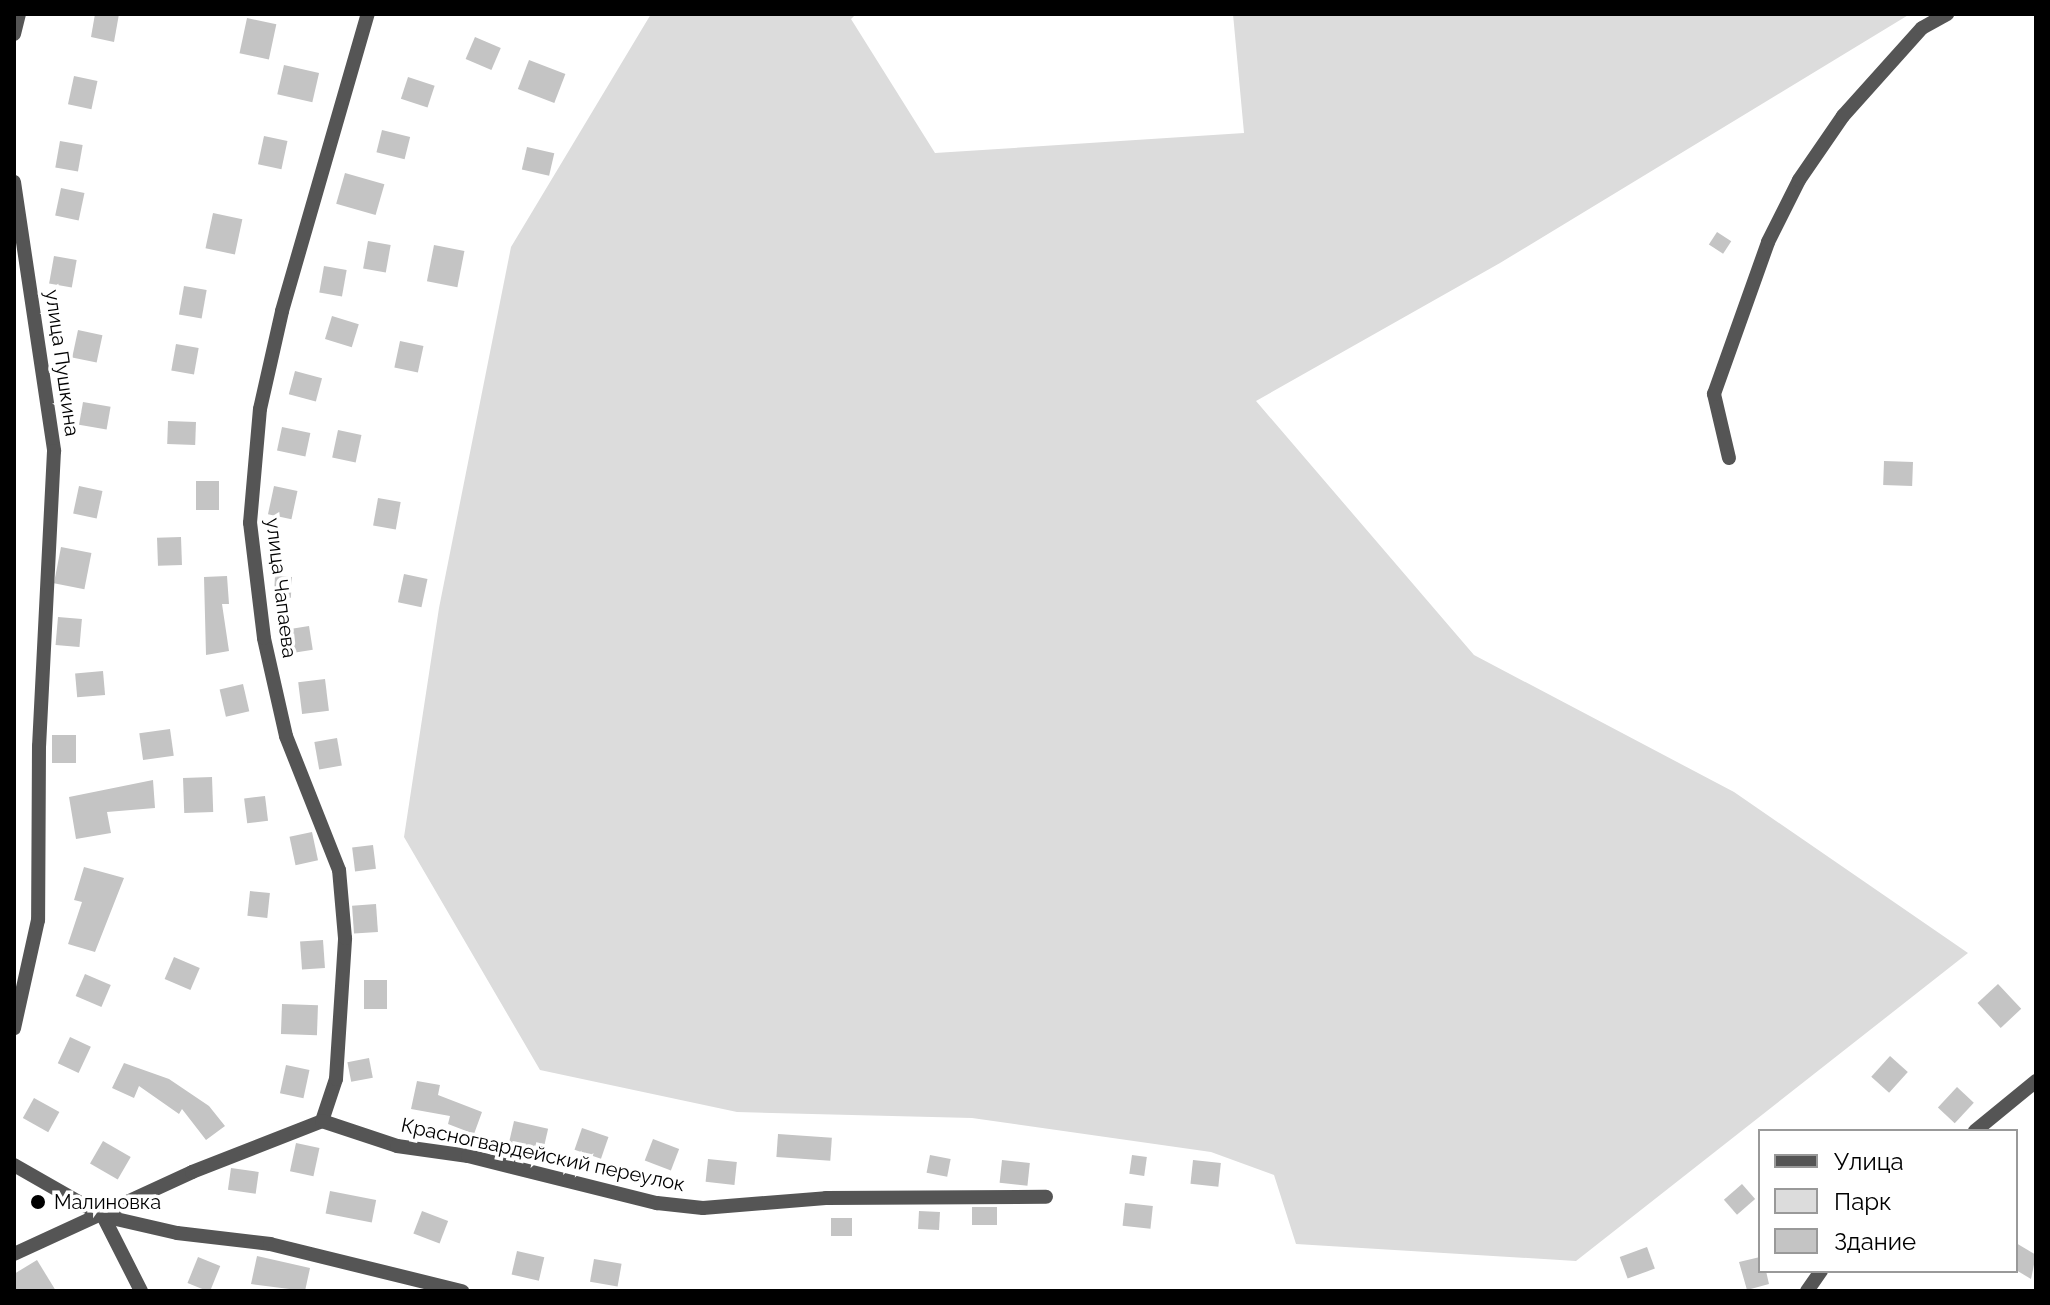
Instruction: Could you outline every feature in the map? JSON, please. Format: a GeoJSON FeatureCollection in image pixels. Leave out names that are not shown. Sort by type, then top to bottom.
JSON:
{"type":"FeatureCollection","features":[{"type":"Feature","properties":{"kind":"street"},"geometry":{"type":"LineString","coordinates":[[14,34],[19,14]]}},
{"type":"Feature","properties":{"kind":"street","name":"улица Чапаева"},"geometry":{"type":"LineString","coordinates":[[322,1121],[336,1079],[345,938],[339,870],[286,736],[264,638],[250,523],[260,409],[282,311],[368,14]]}},
{"type":"Feature","properties":{"kind":"street"},"geometry":{"type":"LineString","coordinates":[[1729,458],[1714,394],[1768,242],[1799,180],[1843,116],[1922,28],[1947,14]]}},
{"type":"Feature","properties":{"kind":"street","name":"улица Пушкина"},"geometry":{"type":"LineString","coordinates":[[14,182],[54,451],[39,746],[38,920],[14,1028]]}},
{"type":"Feature","properties":{"kind":"street"},"geometry":{"type":"LineString","coordinates":[[1977,1129],[2036,1081]]}},
{"type":"Feature","properties":{"kind":"street"},"geometry":{"type":"LineString","coordinates":[[14,1254],[103,1216],[192,1172],[322,1121]]}},
{"type":"Feature","properties":{"kind":"street","name":"Красногвардейский переулок"},"geometry":{"type":"LineString","coordinates":[[322,1121],[397,1146],[482,1159],[657,1203],[703,1208],[826,1198],[1046,1197]]}},
{"type":"Feature","properties":{"kind":"street"},"geometry":{"type":"LineString","coordinates":[[14,1165],[103,1216],[177,1233],[270,1244],[462,1291]]}},
{"type":"Feature","properties":{"kind":"street"},"geometry":{"type":"LineString","coordinates":[[103,1216],[141,1291]]}},
{"type":"Feature","properties":{"kind":"street"},"geometry":{"type":"LineString","coordinates":[[1807,1291],[1820,1273]]}},
{"type":"Feature","properties":{"kind":"green space"},"geometry":{"type":"Polygon","coordinates":[[[651,14],[856,14],[851,19],[935,153],[1244,133],[1233,14],[1910,14],[1500,263],[1256,401],[1474,655],[1734,792],[1968,953],[1576,1261],[1296,1244],[1274,1175],[1211,1152],[972,1118],[737,1112],[540,1070],[404,837],[439,608],[511,247],[651,14]]]}},
{"type":"Feature","properties":{"kind":"building"},"geometry":{"type":"Polygon","coordinates":[[[95,14],[119,14],[114,42],[91,37],[95,14]]]}},
{"type":"Feature","properties":{"kind":"building"},"geometry":{"type":"Polygon","coordinates":[[[247,18],[276,24],[269,59],[240,53],[247,18]]]}},
{"type":"Feature","properties":{"kind":"building"},"geometry":{"type":"Polygon","coordinates":[[[475,37],[501,48],[491,70],[466,59],[475,37]]]}},
{"type":"Feature","properties":{"kind":"building"},"geometry":{"type":"Polygon","coordinates":[[[529,60],[565,74],[554,103],[518,89],[529,60]]]}},
{"type":"Feature","properties":{"kind":"building"},"geometry":{"type":"Polygon","coordinates":[[[284,65],[319,73],[312,102],[277,94],[284,65]]]}},
{"type":"Feature","properties":{"kind":"building"},"geometry":{"type":"Polygon","coordinates":[[[74,76],[97,81],[91,109],[68,104],[74,76]]]}},
{"type":"Feature","properties":{"kind":"building"},"geometry":{"type":"Polygon","coordinates":[[[408,77],[435,86],[428,108],[401,99],[408,77]]]}},
{"type":"Feature","properties":{"kind":"building"},"geometry":{"type":"Polygon","coordinates":[[[382,130],[410,137],[405,159],[376,152],[382,130]]]}},
{"type":"Feature","properties":{"kind":"building"},"geometry":{"type":"Polygon","coordinates":[[[264,136],[287,141],[281,169],[258,164],[264,136]]]}},
{"type":"Feature","properties":{"kind":"building"},"geometry":{"type":"Polygon","coordinates":[[[60,141],[83,145],[78,172],[55,168],[60,141]]]}},
{"type":"Feature","properties":{"kind":"building"},"geometry":{"type":"Polygon","coordinates":[[[527,147],[554,153],[549,176],[522,169],[527,147]]]}},
{"type":"Feature","properties":{"kind":"building"},"geometry":{"type":"Polygon","coordinates":[[[345,173],[384,184],[376,215],[336,204],[345,173]]]}},
{"type":"Feature","properties":{"kind":"building"},"geometry":{"type":"Polygon","coordinates":[[[61,188],[84,193],[79,220],[55,215],[61,188]]]}},
{"type":"Feature","properties":{"kind":"building"},"geometry":{"type":"Polygon","coordinates":[[[213,213],[242,219],[235,254],[206,248],[213,213]]]}},
{"type":"Feature","properties":{"kind":"building"},"geometry":{"type":"Polygon","coordinates":[[[1717,232],[1731,241],[1723,254],[1709,245],[1717,232]]]}},
{"type":"Feature","properties":{"kind":"building"},"geometry":{"type":"Polygon","coordinates":[[[368,241],[391,245],[386,273],[363,269],[368,241]]]}},
{"type":"Feature","properties":{"kind":"building"},"geometry":{"type":"Polygon","coordinates":[[[434,245],[464,251],[457,287],[427,281],[434,245]]]}},
{"type":"Feature","properties":{"kind":"building"},"geometry":{"type":"Polygon","coordinates":[[[54,256],[77,260],[72,288],[49,284],[54,256]]]}},
{"type":"Feature","properties":{"kind":"building"},"geometry":{"type":"Polygon","coordinates":[[[324,266],[347,270],[342,297],[319,293],[324,266]]]}},
{"type":"Feature","properties":{"kind":"building"},"geometry":{"type":"Polygon","coordinates":[[[184,286],[207,290],[202,319],[179,315],[184,286]]]}},
{"type":"Feature","properties":{"kind":"building"},"geometry":{"type":"Polygon","coordinates":[[[332,316],[359,324],[352,347],[325,339],[332,316]]]}},
{"type":"Feature","properties":{"kind":"building"},"geometry":{"type":"Polygon","coordinates":[[[78,330],[102,335],[97,363],[72,357],[78,330]]]}},
{"type":"Feature","properties":{"kind":"building"},"geometry":{"type":"Polygon","coordinates":[[[400,341],[423,346],[418,372],[394,367],[400,341]]]}},
{"type":"Feature","properties":{"kind":"building"},"geometry":{"type":"Polygon","coordinates":[[[176,344],[199,348],[194,375],[171,371],[176,344]]]}},
{"type":"Feature","properties":{"kind":"building"},"geometry":{"type":"Polygon","coordinates":[[[295,371],[322,378],[316,401],[289,394],[295,371]]]}},
{"type":"Feature","properties":{"kind":"building"},"geometry":{"type":"Polygon","coordinates":[[[83,402],[111,407],[107,430],[79,425],[83,402]]]}},
{"type":"Feature","properties":{"kind":"building"},"geometry":{"type":"Polygon","coordinates":[[[168,421],[196,422],[195,445],[167,444],[168,421]]]}},
{"type":"Feature","properties":{"kind":"building"},"geometry":{"type":"Polygon","coordinates":[[[282,427],[310,433],[305,457],[277,450],[282,427]]]}},
{"type":"Feature","properties":{"kind":"building"},"geometry":{"type":"Polygon","coordinates":[[[338,430],[361,435],[356,462],[332,457],[338,430]]]}},
{"type":"Feature","properties":{"kind":"building"},"geometry":{"type":"Polygon","coordinates":[[[1884,461],[1913,462],[1912,486],[1883,485],[1884,461]]]}},
{"type":"Feature","properties":{"kind":"building"},"geometry":{"type":"Polygon","coordinates":[[[196,481],[219,481],[219,510],[196,510],[196,481]]]}},
{"type":"Feature","properties":{"kind":"building"},"geometry":{"type":"Polygon","coordinates":[[[79,486],[102,491],[97,518],[73,513],[79,486]]]}},
{"type":"Feature","properties":{"kind":"building"},"geometry":{"type":"Polygon","coordinates":[[[274,486],[297,491],[291,519],[268,514],[274,486]]]}},
{"type":"Feature","properties":{"kind":"building"},"geometry":{"type":"Polygon","coordinates":[[[378,498],[401,502],[396,530],[373,526],[378,498]]]}},
{"type":"Feature","properties":{"kind":"building"},"geometry":{"type":"Polygon","coordinates":[[[181,537],[182,565],[158,566],[157,538],[181,537]]]}},
{"type":"Feature","properties":{"kind":"building"},"geometry":{"type":"Polygon","coordinates":[[[61,547],[91,553],[84,589],[54,583],[61,547]]]}},
{"type":"Feature","properties":{"kind":"building"},"geometry":{"type":"Polygon","coordinates":[[[404,574],[427,579],[421,607],[398,602],[404,574]]]}},
{"type":"Feature","properties":{"kind":"building"},"geometry":{"type":"Polygon","coordinates":[[[227,576],[229,604],[222,604],[229,651],[206,655],[204,577],[227,576]]]}},
{"type":"Feature","properties":{"kind":"building"},"geometry":{"type":"Polygon","coordinates":[[[275,576],[292,577],[291,598],[274,597],[275,576]]]}},
{"type":"Feature","properties":{"kind":"building"},"geometry":{"type":"Polygon","coordinates":[[[58,617],[82,619],[79,647],[56,645],[58,617]]]}},
{"type":"Feature","properties":{"kind":"building"},"geometry":{"type":"Polygon","coordinates":[[[309,626],[313,650],[286,654],[282,630],[309,626]]]}},
{"type":"Feature","properties":{"kind":"building"},"geometry":{"type":"Polygon","coordinates":[[[103,671],[105,695],[77,697],[75,673],[103,671]]]}},
{"type":"Feature","properties":{"kind":"building"},"geometry":{"type":"Polygon","coordinates":[[[325,679],[329,711],[302,714],[298,682],[325,679]]]}},
{"type":"Feature","properties":{"kind":"building"},"geometry":{"type":"Polygon","coordinates":[[[243,684],[249,711],[226,717],[220,689],[243,684]]]}},
{"type":"Feature","properties":{"kind":"building"},"geometry":{"type":"Polygon","coordinates":[[[170,729],[174,756],[143,760],[139,733],[170,729]]]}},
{"type":"Feature","properties":{"kind":"building"},"geometry":{"type":"Polygon","coordinates":[[[52,735],[76,735],[76,763],[52,763],[52,735]]]}},
{"type":"Feature","properties":{"kind":"building"},"geometry":{"type":"Polygon","coordinates":[[[337,738],[342,766],[319,770],[314,742],[337,738]]]}},
{"type":"Feature","properties":{"kind":"building"},"geometry":{"type":"Polygon","coordinates":[[[212,777],[213,812],[184,813],[183,778],[212,777]]]}},
{"type":"Feature","properties":{"kind":"building"},"geometry":{"type":"Polygon","coordinates":[[[153,780],[155,808],[107,812],[111,833],[76,839],[69,797],[153,780]]]}},
{"type":"Feature","properties":{"kind":"building"},"geometry":{"type":"Polygon","coordinates":[[[265,796],[268,821],[247,823],[244,799],[265,796]]]}},
{"type":"Feature","properties":{"kind":"building"},"geometry":{"type":"Polygon","coordinates":[[[312,832],[318,860],[296,865],[290,837],[312,832]]]}},
{"type":"Feature","properties":{"kind":"building"},"geometry":{"type":"Polygon","coordinates":[[[373,845],[376,869],[355,871],[352,848],[373,845]]]}},
{"type":"Feature","properties":{"kind":"building"},"geometry":{"type":"Polygon","coordinates":[[[84,867],[124,878],[95,952],[68,944],[82,902],[74,900],[84,867]]]}},
{"type":"Feature","properties":{"kind":"building"},"geometry":{"type":"Polygon","coordinates":[[[250,891],[270,893],[267,918],[247,916],[250,891]]]}},
{"type":"Feature","properties":{"kind":"building"},"geometry":{"type":"Polygon","coordinates":[[[376,904],[378,932],[354,934],[352,906],[376,904]]]}},
{"type":"Feature","properties":{"kind":"building"},"geometry":{"type":"Polygon","coordinates":[[[323,940],[325,968],[302,970],[300,942],[323,940]]]}},
{"type":"Feature","properties":{"kind":"building"},"geometry":{"type":"Polygon","coordinates":[[[174,957],[200,968],[190,990],[165,979],[174,957]]]}},
{"type":"Feature","properties":{"kind":"building"},"geometry":{"type":"Polygon","coordinates":[[[85,974],[111,985],[101,1007],[76,996],[85,974]]]}},
{"type":"Feature","properties":{"kind":"building"},"geometry":{"type":"Polygon","coordinates":[[[364,980],[387,980],[387,1009],[364,1009],[364,980]]]}},
{"type":"Feature","properties":{"kind":"building"},"geometry":{"type":"Polygon","coordinates":[[[1998,984],[2021,1009],[2001,1028],[1978,1003],[1998,984]]]}},
{"type":"Feature","properties":{"kind":"building"},"geometry":{"type":"Polygon","coordinates":[[[282,1004],[318,1005],[317,1035],[281,1034],[282,1004]]]}},
{"type":"Feature","properties":{"kind":"building"},"geometry":{"type":"Polygon","coordinates":[[[70,1037],[91,1047],[79,1073],[58,1063],[70,1037]]]}},
{"type":"Feature","properties":{"kind":"building"},"geometry":{"type":"Polygon","coordinates":[[[1890,1056],[1908,1072],[1889,1093],[1871,1077],[1890,1056]]]}},
{"type":"Feature","properties":{"kind":"building"},"geometry":{"type":"Polygon","coordinates":[[[369,1058],[373,1078],[351,1082],[347,1062],[369,1058]]]}},
{"type":"Feature","properties":{"kind":"building"},"geometry":{"type":"Polygon","coordinates":[[[124,1063],[169,1079],[209,1106],[225,1126],[206,1140],[182,1109],[179,1114],[139,1086],[134,1098],[112,1088],[124,1063]]]}},
{"type":"Feature","properties":{"kind":"building"},"geometry":{"type":"Polygon","coordinates":[[[286,1065],[309,1070],[303,1098],[280,1093],[286,1065]]]}},
{"type":"Feature","properties":{"kind":"building"},"geometry":{"type":"Polygon","coordinates":[[[417,1081],[440,1085],[438,1095],[482,1112],[474,1134],[448,1124],[450,1116],[411,1109],[417,1081]]]}},
{"type":"Feature","properties":{"kind":"building"},"geometry":{"type":"Polygon","coordinates":[[[1957,1087],[1974,1103],[1955,1123],[1938,1107],[1957,1087]]]}},
{"type":"Feature","properties":{"kind":"building"},"geometry":{"type":"Polygon","coordinates":[[[34,1098],[59,1112],[48,1132],[23,1118],[34,1098]]]}},
{"type":"Feature","properties":{"kind":"building"},"geometry":{"type":"Polygon","coordinates":[[[514,1121],[548,1129],[542,1154],[508,1146],[514,1121]]]}},
{"type":"Feature","properties":{"kind":"building"},"geometry":{"type":"Polygon","coordinates":[[[582,1128],[608,1137],[601,1159],[575,1150],[582,1128]]]}},
{"type":"Feature","properties":{"kind":"building"},"geometry":{"type":"Polygon","coordinates":[[[778,1134],[832,1138],[830,1161],[776,1157],[778,1134]]]}},
{"type":"Feature","properties":{"kind":"building"},"geometry":{"type":"Polygon","coordinates":[[[653,1139],[679,1149],[671,1171],[645,1160],[653,1139]]]}},
{"type":"Feature","properties":{"kind":"building"},"geometry":{"type":"Polygon","coordinates":[[[103,1141],[131,1157],[118,1180],[90,1164],[103,1141]]]}},
{"type":"Feature","properties":{"kind":"building"},"geometry":{"type":"Polygon","coordinates":[[[296,1143],[319,1148],[313,1176],[290,1171],[296,1143]]]}},
{"type":"Feature","properties":{"kind":"building"},"geometry":{"type":"Polygon","coordinates":[[[930,1155],[951,1159],[947,1177],[927,1173],[930,1155]]]}},
{"type":"Feature","properties":{"kind":"building"},"geometry":{"type":"Polygon","coordinates":[[[1132,1155],[1147,1157],[1144,1176],[1129,1174],[1132,1155]]]}},
{"type":"Feature","properties":{"kind":"building"},"geometry":{"type":"Polygon","coordinates":[[[708,1159],[737,1162],[734,1185],[706,1182],[708,1159]]]}},
{"type":"Feature","properties":{"kind":"building"},"geometry":{"type":"Polygon","coordinates":[[[1002,1160],[1030,1163],[1027,1186],[1000,1183],[1002,1160]]]}},
{"type":"Feature","properties":{"kind":"building"},"geometry":{"type":"Polygon","coordinates":[[[1193,1160],[1221,1163],[1218,1187],[1190,1184],[1193,1160]]]}},
{"type":"Feature","properties":{"kind":"building"},"geometry":{"type":"Polygon","coordinates":[[[231,1168],[259,1172],[256,1194],[228,1190],[231,1168]]]}},
{"type":"Feature","properties":{"kind":"building"},"geometry":{"type":"Polygon","coordinates":[[[1742,1184],[1755,1199],[1737,1215],[1724,1200],[1742,1184]]]}},
{"type":"Feature","properties":{"kind":"building"},"geometry":{"type":"Polygon","coordinates":[[[330,1191],[376,1200],[372,1223],[326,1214],[330,1191]]]}},
{"type":"Feature","properties":{"kind":"building"},"geometry":{"type":"Polygon","coordinates":[[[1125,1203],[1153,1206],[1150,1229],[1123,1226],[1125,1203]]]}},
{"type":"Feature","properties":{"kind":"building"},"geometry":{"type":"Polygon","coordinates":[[[972,1207],[997,1207],[997,1225],[972,1225],[972,1207]]]}},
{"type":"Feature","properties":{"kind":"building"},"geometry":{"type":"Polygon","coordinates":[[[422,1211],[448,1221],[440,1243],[413,1233],[422,1211]]]}},
{"type":"Feature","properties":{"kind":"building"},"geometry":{"type":"Polygon","coordinates":[[[919,1211],[940,1212],[939,1230],[918,1229],[919,1211]]]}},
{"type":"Feature","properties":{"kind":"building"},"geometry":{"type":"Polygon","coordinates":[[[831,1218],[852,1218],[852,1236],[831,1236],[831,1218]]]}},
{"type":"Feature","properties":{"kind":"building"},"geometry":{"type":"Polygon","coordinates":[[[2018,1244],[2036,1255],[2031,1279],[2018,1271],[2018,1244]]]}},
{"type":"Feature","properties":{"kind":"building"},"geometry":{"type":"Polygon","coordinates":[[[1647,1247],[1655,1269],[1628,1279],[1620,1257],[1647,1247]]]}},
{"type":"Feature","properties":{"kind":"building"},"geometry":{"type":"Polygon","coordinates":[[[517,1251],[544,1257],[539,1281],[512,1274],[517,1251]]]}},
{"type":"Feature","properties":{"kind":"building"},"geometry":{"type":"Polygon","coordinates":[[[257,1256],[310,1268],[305,1291],[251,1284],[257,1256]]]}},
{"type":"Feature","properties":{"kind":"building"},"geometry":{"type":"Polygon","coordinates":[[[198,1257],[220,1266],[210,1291],[188,1283],[198,1257]]]}},
{"type":"Feature","properties":{"kind":"building"},"geometry":{"type":"Polygon","coordinates":[[[1758,1257],[1758,1273],[1766,1273],[1769,1284],[1747,1290],[1739,1262],[1758,1257]]]}},
{"type":"Feature","properties":{"kind":"building"},"geometry":{"type":"Polygon","coordinates":[[[594,1259],[622,1264],[618,1287],[590,1282],[594,1259]]]}},
{"type":"Feature","properties":{"kind":"building"},"geometry":{"type":"Polygon","coordinates":[[[37,1260],[56,1291],[14,1291],[14,1274],[37,1260]]]}},
{"type":"Feature","properties":{"kind":"place","name":"Малиновка"},"geometry":{"type":"Point","coordinates":[38,1202]}}]}
